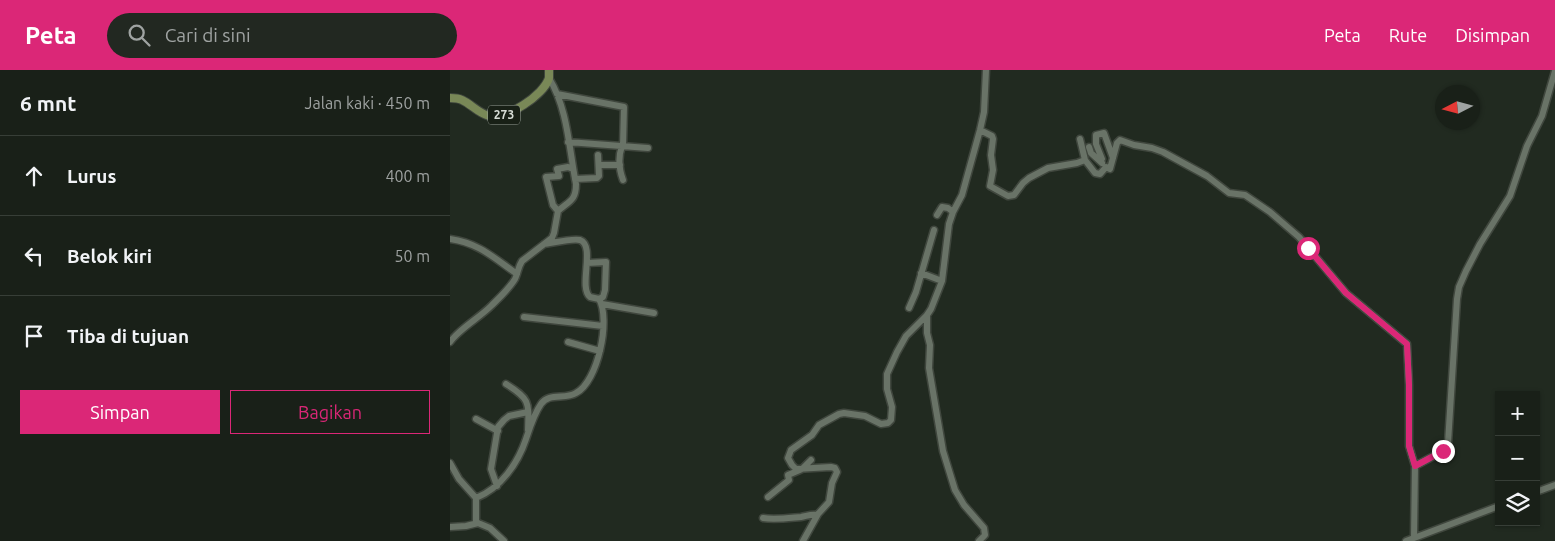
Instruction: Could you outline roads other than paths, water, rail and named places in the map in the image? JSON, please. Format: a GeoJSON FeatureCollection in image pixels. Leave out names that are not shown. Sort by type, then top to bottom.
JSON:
{"type":"FeatureCollection","features":[{"type":"Feature","properties":{"kind":"main road","name":"273"},"geometry":{"type":"LineString","coordinates":[[450,98],[462,100],[486,115],[503,115],[533,97],[540,90],[549,74]]}},
{"type":"Feature","properties":{"kind":"street"},"geometry":{"type":"LineString","coordinates":[[837,473],[833,468],[796,469],[788,458],[789,453],[812,435],[819,425],[844,413],[868,417],[878,424],[890,422],[892,407],[887,392],[887,374],[896,352],[906,336],[927,315],[942,281],[949,224],[962,196],[984,112],[986,70]]}},
{"type":"Feature","properties":{"kind":"street"},"geometry":{"type":"LineString","coordinates":[[1415,466],[1443,451],[1448,446],[1459,287],[1480,244],[1510,196],[1527,146],[1542,116],[1555,71]]}},
{"type":"Feature","properties":{"kind":"street"},"geometry":{"type":"LineString","coordinates":[[450,342],[490,307],[512,283],[517,274],[518,266],[522,261],[552,238],[558,211],[574,199],[576,191],[575,179],[567,129],[549,74]]}},
{"type":"Feature","properties":{"kind":"street"},"geometry":{"type":"LineString","coordinates":[[557,94],[624,107],[620,152],[623,180]]}},
{"type":"Feature","properties":{"kind":"street"},"geometry":{"type":"LineString","coordinates":[[980,130],[992,136],[993,139],[991,155],[993,170],[990,186],[1008,196],[1016,193],[1026,180],[1048,168],[1077,164],[1084,160]]}},
{"type":"Feature","properties":{"kind":"street"},"geometry":{"type":"LineString","coordinates":[[1100,161],[1102,159],[1096,140],[1097,133],[1104,133],[1114,158]]}},
{"type":"Feature","properties":{"kind":"street"},"geometry":{"type":"LineString","coordinates":[[1080,138],[1084,160],[1095,173],[1102,173],[1106,167]]}},
{"type":"Feature","properties":{"kind":"street"},"geometry":{"type":"LineString","coordinates":[[1089,147],[1091,153],[1110,169],[1117,144],[1120,140],[1152,148],[1207,176],[1229,193],[1245,195],[1281,220],[1308,248],[1346,293],[1406,342],[1408,346],[1409,446],[1415,466],[1414,537]]}},
{"type":"Feature","properties":{"kind":"street"},"geometry":{"type":"LineString","coordinates":[[568,142],[648,148]]}},
{"type":"Feature","properties":{"kind":"street"},"geometry":{"type":"LineString","coordinates":[[575,179],[596,178],[599,176],[598,155]]}},
{"type":"Feature","properties":{"kind":"street"},"geometry":{"type":"LineString","coordinates":[[599,165],[620,165]]}},
{"type":"Feature","properties":{"kind":"street"},"geometry":{"type":"LineString","coordinates":[[558,211],[553,205],[546,177],[559,176],[558,169],[568,167],[573,169]]}},
{"type":"Feature","properties":{"kind":"street"},"geometry":{"type":"LineString","coordinates":[[937,215],[942,208],[948,208],[953,212]]}},
{"type":"Feature","properties":{"kind":"street"},"geometry":{"type":"LineString","coordinates":[[909,308],[916,292],[934,230]]}},
{"type":"Feature","properties":{"kind":"street"},"geometry":{"type":"LineString","coordinates":[[450,239],[476,246],[517,274]]}},
{"type":"Feature","properties":{"kind":"street"},"geometry":{"type":"LineString","coordinates":[[544,244],[580,240],[586,248],[586,291],[590,297],[601,302],[654,313]]}},
{"type":"Feature","properties":{"kind":"street"},"geometry":{"type":"LineString","coordinates":[[476,498],[497,486],[509,471],[519,455],[537,411],[544,400],[550,397],[569,396],[585,386],[600,351],[603,326],[601,302],[605,290],[606,262],[587,263]]}},
{"type":"Feature","properties":{"kind":"street"},"geometry":{"type":"LineString","coordinates":[[921,273],[942,281]]}},
{"type":"Feature","properties":{"kind":"street"},"geometry":{"type":"LineString","coordinates":[[927,315],[930,345],[929,368],[943,451],[955,490],[964,505],[984,528],[986,533],[979,541]]}},
{"type":"Feature","properties":{"kind":"street"},"geometry":{"type":"LineString","coordinates":[[524,318],[603,326]]}},
{"type":"Feature","properties":{"kind":"street"},"geometry":{"type":"LineString","coordinates":[[568,342],[600,351]]}},
{"type":"Feature","properties":{"kind":"street"},"geometry":{"type":"LineString","coordinates":[[506,384],[524,396],[528,412],[528,433]]}},
{"type":"Feature","properties":{"kind":"street"},"geometry":{"type":"LineString","coordinates":[[497,486],[492,467],[500,424],[506,417],[528,412]]}},
{"type":"Feature","properties":{"kind":"street"},"geometry":{"type":"LineString","coordinates":[[476,418],[498,430]]}},
{"type":"Feature","properties":{"kind":"street"},"geometry":{"type":"LineString","coordinates":[[768,497],[789,480],[788,475],[802,469],[811,460]]}},
{"type":"Feature","properties":{"kind":"street"},"geometry":{"type":"LineString","coordinates":[[450,462],[459,479],[476,498],[476,521],[478,523]]}},
{"type":"Feature","properties":{"kind":"street"},"geometry":{"type":"LineString","coordinates":[[828,478],[837,473]]}},
{"type":"Feature","properties":{"kind":"street"},"geometry":{"type":"LineString","coordinates":[[803,541],[817,515],[829,502],[832,483],[837,473]]}},
{"type":"Feature","properties":{"kind":"street"},"geometry":{"type":"LineString","coordinates":[[1540,491],[1555,486]]}},
{"type":"Feature","properties":{"kind":"street"},"geometry":{"type":"LineString","coordinates":[[1406,541],[1495,507]]}},
{"type":"Feature","properties":{"kind":"street"},"geometry":{"type":"LineString","coordinates":[[763,518],[817,515]]}},
{"type":"Feature","properties":{"kind":"street"},"geometry":{"type":"LineString","coordinates":[[450,527],[478,523],[490,528],[504,541]]}}]}
